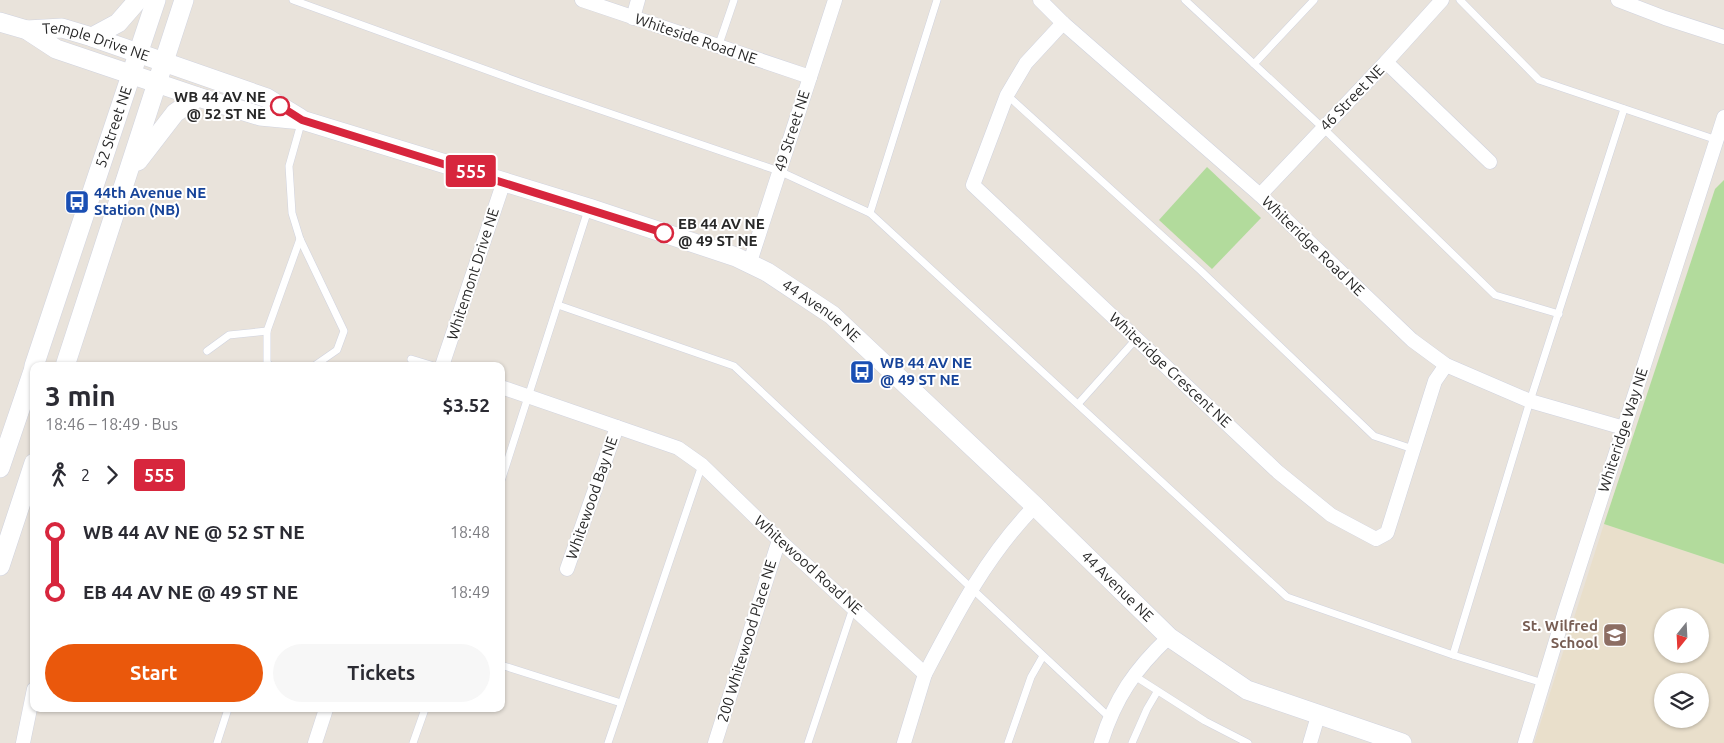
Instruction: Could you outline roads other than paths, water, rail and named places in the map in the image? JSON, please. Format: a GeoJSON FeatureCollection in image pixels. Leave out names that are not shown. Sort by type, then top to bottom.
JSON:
{"type":"FeatureCollection","features":[{"type":"Feature","properties":{"kind":"street"},"geometry":{"type":"LineString","coordinates":[[92,37],[118,22],[138,0]]}},
{"type":"Feature","properties":{"kind":"street","name":"52 Street NE"},"geometry":{"type":"LineString","coordinates":[[36,362],[156,0]]}},
{"type":"Feature","properties":{"kind":"street","name":"52 Street NE"},"geometry":{"type":"LineString","coordinates":[[66,362],[184,0]]}},
{"type":"Feature","properties":{"kind":"street","name":"Whiteside Road NE"},"geometry":{"type":"LineString","coordinates":[[582,0],[810,77]]}},
{"type":"Feature","properties":{"kind":"street"},"geometry":{"type":"LineString","coordinates":[[633,18],[638,0]]}},
{"type":"Feature","properties":{"kind":"street","name":"49 Street NE"},"geometry":{"type":"LineString","coordinates":[[750,262],[834,0]]}},
{"type":"Feature","properties":{"kind":"street","name":"Whiteridge Road NE"},"geometry":{"type":"LineString","coordinates":[[1040,0],[1063,23],[1260,195],[1412,340],[1446,365],[1530,401],[1624,428]]}},
{"type":"Feature","properties":{"kind":"street","name":"46 Street NE"},"geometry":{"type":"LineString","coordinates":[[1260,195],[1442,0]]}},
{"type":"Feature","properties":{"kind":"street"},"geometry":{"type":"LineString","coordinates":[[1618,0],[1665,18],[1724,37]]}},
{"type":"Feature","properties":{"kind":"street","name":"Temple Drive NE"},"geometry":{"type":"LineString","coordinates":[[0,22],[27,30],[56,49],[131,75]]}},
{"type":"Feature","properties":{"kind":"street","name":"Whiteridge Crescent NE"},"geometry":{"type":"LineString","coordinates":[[1063,23],[1026,63],[1007,95],[973,185],[1278,472],[1330,514],[1376,539],[1387,533],[1435,381],[1446,365]]}},
{"type":"Feature","properties":{"kind":"street","name":"Temple Drive NE"},"geometry":{"type":"LineString","coordinates":[[27,30],[62,28],[163,62]]}},
{"type":"Feature","properties":{"kind":"street","name":"44 Avenue NE"},"geometry":{"type":"LineString","coordinates":[[163,62],[267,98],[302,120]]}},
{"type":"Feature","properties":{"kind":"street"},"geometry":{"type":"LineString","coordinates":[[1386,62],[1490,162]]}},
{"type":"Feature","properties":{"kind":"street","name":"44 Avenue NE"},"geometry":{"type":"LineString","coordinates":[[131,75],[260,116],[302,120],[504,181],[750,262],[832,315],[1035,506],[1169,637],[1247,690],[1318,716],[1402,743]]}},
{"type":"Feature","properties":{"kind":"street"},"geometry":{"type":"LineString","coordinates":[[128,174],[175,112],[198,97]]}},
{"type":"Feature","properties":{"kind":"street","name":"Whiteridge Way NE"},"geometry":{"type":"LineString","coordinates":[[1525,743],[1724,117]]}},
{"type":"Feature","properties":{"kind":"street","name":"Whitemont Drive NE"},"geometry":{"type":"LineString","coordinates":[[443,362],[504,181]]}},
{"type":"Feature","properties":{"kind":"street","name":"52 Street NE"},"geometry":{"type":"LineString","coordinates":[[0,468],[30,379]]}},
{"type":"Feature","properties":{"kind":"street","name":"Whitewood Road NE"},"geometry":{"type":"LineString","coordinates":[[505,388],[678,448],[702,465],[779,540],[854,606],[925,674]]}},
{"type":"Feature","properties":{"kind":"street","name":"Whitewood Bay NE"},"geometry":{"type":"LineString","coordinates":[[568,569],[617,427]]}},
{"type":"Feature","properties":{"kind":"street"},"geometry":{"type":"LineString","coordinates":[[0,566],[30,475]]}},
{"type":"Feature","properties":{"kind":"street"},"geometry":{"type":"LineString","coordinates":[[904,743],[925,674],[970,588],[1018,523],[1035,506]]}},
{"type":"Feature","properties":{"kind":"street","name":"200 Whitewood Place NE"},"geometry":{"type":"LineString","coordinates":[[715,743],[779,540]]}},
{"type":"Feature","properties":{"kind":"street"},"geometry":{"type":"LineString","coordinates":[[1101,743],[1109,716],[1133,675],[1169,637]]}},
{"type":"Feature","properties":{"kind":"street"},"geometry":{"type":"LineString","coordinates":[[23,743],[30,709]]}},
{"type":"Feature","properties":{"kind":"street"},"geometry":{"type":"LineString","coordinates":[[315,743],[325,712]]}},
{"type":"Feature","properties":{"kind":"street"},"geometry":{"type":"LineString","coordinates":[[1310,743],[1318,716]]}},
{"type":"Feature","properties":{"kind":"lane"},"geometry":{"type":"LineString","coordinates":[[293,0],[536,88],[779,171],[870,212],[1287,596],[1453,655],[1543,683]]}},
{"type":"Feature","properties":{"kind":"lane"},"geometry":{"type":"LineString","coordinates":[[718,47],[734,0]]}},
{"type":"Feature","properties":{"kind":"lane"},"geometry":{"type":"LineString","coordinates":[[870,212],[937,0]]}},
{"type":"Feature","properties":{"kind":"lane"},"geometry":{"type":"LineString","coordinates":[[1185,0],[1323,128],[1495,295],[1558,314]]}},
{"type":"Feature","properties":{"kind":"lane"},"geometry":{"type":"LineString","coordinates":[[1254,64],[1314,0]]}},
{"type":"Feature","properties":{"kind":"lane"},"geometry":{"type":"LineString","coordinates":[[1460,0],[1539,80],[1716,140]]}},
{"type":"Feature","properties":{"kind":"lane"},"geometry":{"type":"LineString","coordinates":[[1007,95],[1200,270],[1374,436],[1413,449]]}},
{"type":"Feature","properties":{"kind":"lane"},"geometry":{"type":"LineString","coordinates":[[1453,655],[1530,401],[1624,109]]}},
{"type":"Feature","properties":{"kind":"lane"},"geometry":{"type":"LineString","coordinates":[[302,120],[289,166],[292,212],[300,239],[344,332],[337,350],[320,362]]}},
{"type":"Feature","properties":{"kind":"lane"},"geometry":{"type":"LineString","coordinates":[[505,469],[589,208]]}},
{"type":"Feature","properties":{"kind":"lane"},"geometry":{"type":"LineString","coordinates":[[267,362],[267,331],[300,239]]}},
{"type":"Feature","properties":{"kind":"lane"},"geometry":{"type":"LineString","coordinates":[[558,305],[734,366],[1109,716]]}},
{"type":"Feature","properties":{"kind":"lane"},"geometry":{"type":"LineString","coordinates":[[208,351],[229,335],[267,331]]}},
{"type":"Feature","properties":{"kind":"lane"},"geometry":{"type":"LineString","coordinates":[[1078,404],[1137,338]]}},
{"type":"Feature","properties":{"kind":"lane"},"geometry":{"type":"LineString","coordinates":[[411,359],[421,362]]}},
{"type":"Feature","properties":{"kind":"lane"},"geometry":{"type":"LineString","coordinates":[[608,743],[702,465]]}},
{"type":"Feature","properties":{"kind":"lane"},"geometry":{"type":"LineString","coordinates":[[808,743],[854,606]]}},
{"type":"Feature","properties":{"kind":"lane"},"geometry":{"type":"LineString","coordinates":[[1008,743],[1031,677],[1043,656]]}},
{"type":"Feature","properties":{"kind":"lane"},"geometry":{"type":"LineString","coordinates":[[505,666],[621,703]]}},
{"type":"Feature","properties":{"kind":"lane"},"geometry":{"type":"LineString","coordinates":[[1133,675],[1205,721],[1248,743]]}},
{"type":"Feature","properties":{"kind":"lane"},"geometry":{"type":"LineString","coordinates":[[1132,743],[1147,708],[1157,692]]}},
{"type":"Feature","properties":{"kind":"lane"},"geometry":{"type":"LineString","coordinates":[[217,743],[227,712]]}},
{"type":"Feature","properties":{"kind":"lane"},"geometry":{"type":"LineString","coordinates":[[413,743],[424,712]]}},
{"type":"Feature","properties":{"kind":"place","name":"WB 44 AV NE @ 52 ST NE"},"geometry":{"type":"Point","coordinates":[280,106]}},
{"type":"Feature","properties":{"kind":"place","name":"44th Avenue NE Station (NB)"},"geometry":{"type":"Point","coordinates":[77,202]}},
{"type":"Feature","properties":{"kind":"place","name":"EB 44 AV NE @ 49 ST NE"},"geometry":{"type":"Point","coordinates":[664,233]}},
{"type":"Feature","properties":{"kind":"place","name":"WB 44 AV NE @ 49 ST NE"},"geometry":{"type":"Point","coordinates":[862,372]}},
{"type":"Feature","properties":{"kind":"place","name":"St. Wilfred School"},"geometry":{"type":"Point","coordinates":[1615,635]}}]}
